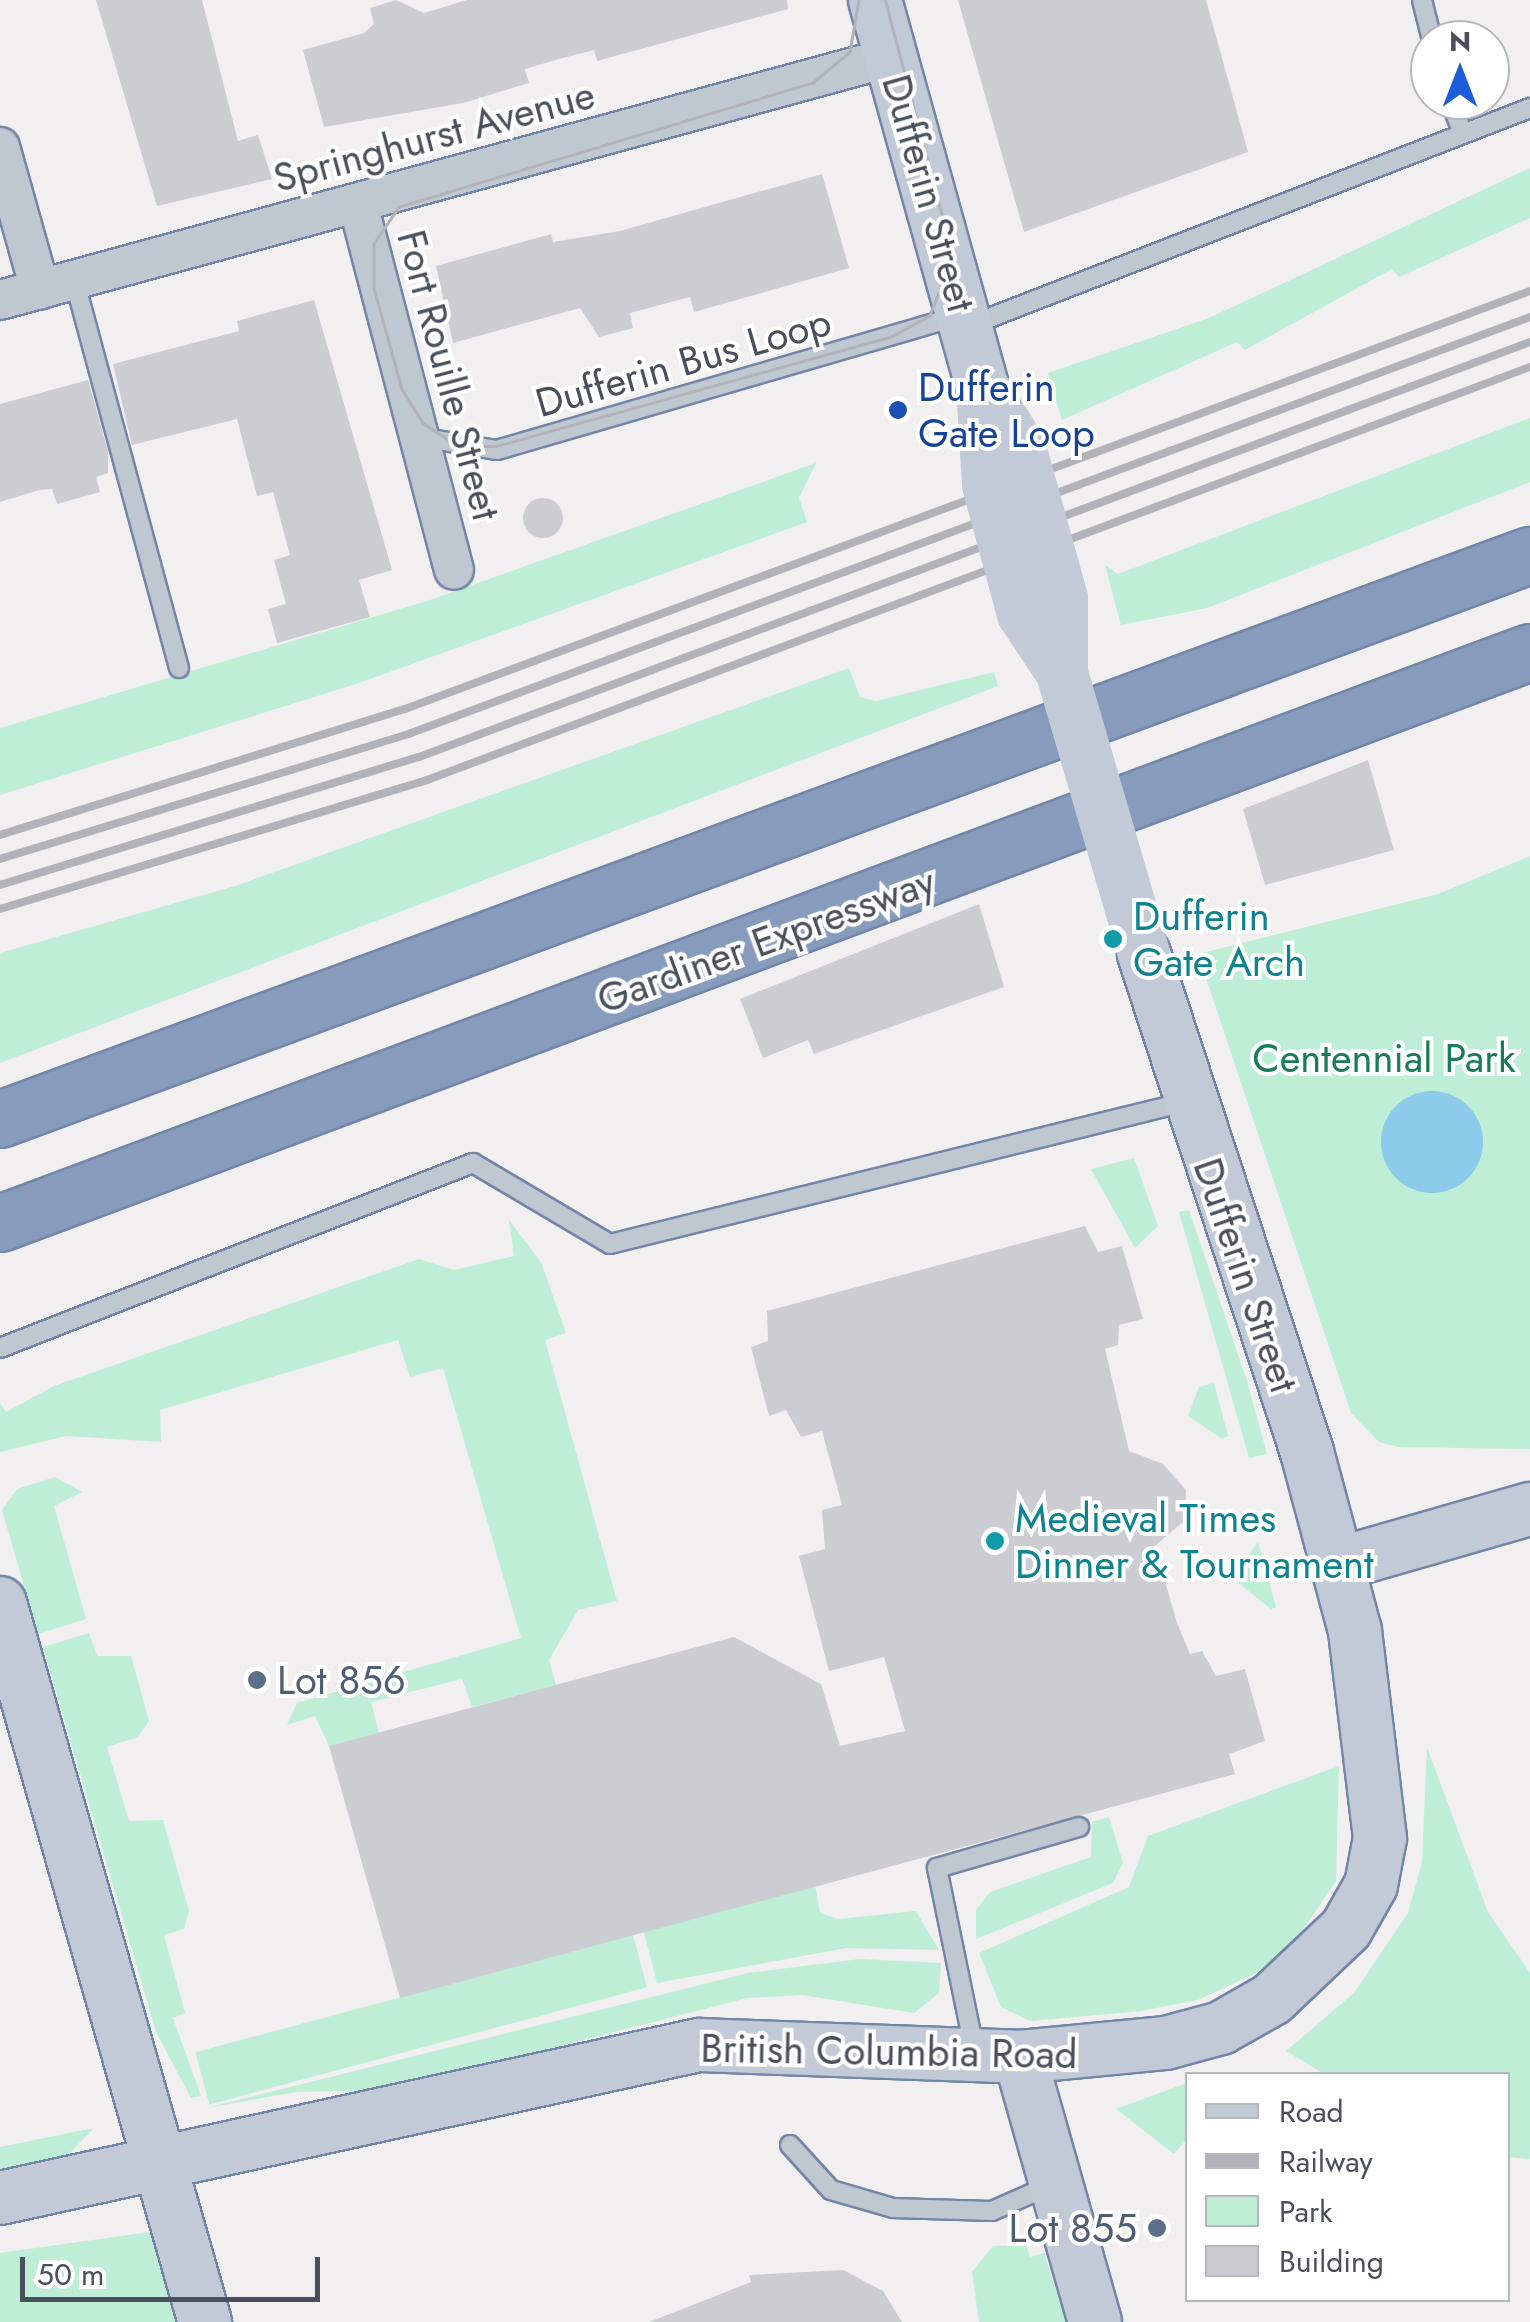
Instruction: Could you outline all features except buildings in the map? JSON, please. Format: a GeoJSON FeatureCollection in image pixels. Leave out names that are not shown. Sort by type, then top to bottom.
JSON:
{"type":"FeatureCollection","features":[{"type":"Feature","properties":{"kind":"highway"},"geometry":{"type":"LineString","coordinates":[[0,1119],[1530,555]]}},
{"type":"Feature","properties":{"kind":"highway","name":"Gardiner Expressway"},"geometry":{"type":"LineString","coordinates":[[0,1223],[1530,652]]}},
{"type":"Feature","properties":{"kind":"street","name":"Dufferin Street"},"geometry":{"type":"LineString","coordinates":[[875,0],[982,386],[1016,434],[1056,579],[1062,673],[1144,954],[1338,1564],[1376,1752],[1380,1838],[1371,1885]]}},
{"type":"Feature","properties":{"kind":"street","name":"Springhurst Avenue"},"geometry":{"type":"LineString","coordinates":[[0,300],[890,57]]}},
{"type":"Feature","properties":{"kind":"street"},"geometry":{"type":"LineString","coordinates":[[0,147],[57,284]]}},
{"type":"Feature","properties":{"kind":"street","name":"Fort Rouille Street"},"geometry":{"type":"LineString","coordinates":[[358,204],[454,570]]}},
{"type":"Feature","properties":{"kind":"street"},"geometry":{"type":"LineString","coordinates":[[1338,1564],[1530,1509]]}},
{"type":"Feature","properties":{"kind":"street"},"geometry":{"type":"LineString","coordinates":[[0,1602],[167,2167],[206,2322]]}},
{"type":"Feature","properties":{"kind":"street","name":"British Columbia Road"},"geometry":{"type":"LineString","coordinates":[[0,2198],[167,2167],[699,2044],[997,2055],[1103,2053],[1220,2028],[1314,1962],[1371,1885]]}},
{"type":"Feature","properties":{"kind":"street"},"geometry":{"type":"LineString","coordinates":[[997,2055],[1054,2184],[1096,2322]]}},
{"type":"Feature","properties":{"kind":"lane","name":"Dufferin Bus Loop"},"geometry":{"type":"LineString","coordinates":[[420,437],[497,450],[964,321],[1530,108]]}},
{"type":"Feature","properties":{"kind":"lane"},"geometry":{"type":"LineString","coordinates":[[1458,120],[1463,134]]}},
{"type":"Feature","properties":{"kind":"lane"},"geometry":{"type":"LineString","coordinates":[[57,284],[179,668]]}},
{"type":"Feature","properties":{"kind":"lane"},"geometry":{"type":"LineString","coordinates":[[0,1348],[473,1163],[610,1244],[1050,1139],[1189,1101]]}},
{"type":"Feature","properties":{"kind":"lane"},"geometry":{"type":"LineString","coordinates":[[997,2055],[938,1868],[1080,1827]]}},
{"type":"Feature","properties":{"kind":"lane"},"geometry":{"type":"LineString","coordinates":[[790,2145],[830,2190],[893,2208],[992,2211],[1054,2184]]}},
{"type":"Feature","properties":{"kind":"green space"},"geometry":{"type":"Polygon","coordinates":[[[1530,168],[1530,218],[1399,277],[1392,269],[1245,350],[1237,342],[1062,420],[1048,373],[1209,318],[1530,168]]]}},
{"type":"Feature","properties":{"kind":"green space"},"geometry":{"type":"Polygon","coordinates":[[[1530,418],[1530,482],[1207,608],[1121,625],[1105,565],[1118,574],[1530,418]]]}},
{"type":"Feature","properties":{"kind":"green space"},"geometry":{"type":"Polygon","coordinates":[[[816,463],[799,498],[807,522],[356,684],[0,795],[0,728],[430,600],[816,463]]]}},
{"type":"Feature","properties":{"kind":"green space"},"geometry":{"type":"Polygon","coordinates":[[[849,668],[860,697],[876,701],[994,672],[998,686],[0,1063],[0,953],[235,886],[849,668]]]}},
{"type":"Feature","properties":{"kind":"green space","name":"Centennial Park"},"geometry":{"type":"Polygon","coordinates":[[[1530,856],[1530,1449],[1398,1447],[1379,1442],[1351,1413],[1198,954],[1438,894],[1530,856]]]}},
{"type":"Feature","properties":{"kind":"green space"},"geometry":{"type":"Polygon","coordinates":[[[1134,1158],[1158,1226],[1135,1248],[1091,1169],[1134,1158]]]}},
{"type":"Feature","properties":{"kind":"green space"},"geometry":{"type":"Polygon","coordinates":[[[1189,1210],[1247,1381],[1267,1454],[1249,1458],[1179,1212],[1189,1210]]]}},
{"type":"Feature","properties":{"kind":"green space"},"geometry":{"type":"Polygon","coordinates":[[[509,1220],[541,1262],[566,1333],[545,1340],[617,1601],[578,1610],[549,1660],[556,1685],[472,1707],[462,1679],[371,1702],[379,1733],[329,1746],[315,1716],[287,1725],[297,1703],[521,1638],[443,1368],[410,1377],[398,1340],[160,1410],[161,1442],[66,1436],[0,1452],[0,1403],[6,1412],[54,1386],[419,1259],[454,1270],[514,1256],[509,1220]]]}},
{"type":"Feature","properties":{"kind":"green space"},"geometry":{"type":"Polygon","coordinates":[[[1214,1383],[1228,1436],[1222,1439],[1188,1416],[1199,1387],[1214,1383]]]}},
{"type":"Feature","properties":{"kind":"green space"},"geometry":{"type":"Polygon","coordinates":[[[55,1477],[82,1492],[54,1506],[86,1619],[38,1634],[2,1510],[17,1489],[55,1477]]]}},
{"type":"Feature","properties":{"kind":"green space"},"geometry":{"type":"Polygon","coordinates":[[[1258,1542],[1276,1607],[1271,1609],[1232,1578],[1258,1542]]]}},
{"type":"Feature","properties":{"kind":"green space"},"geometry":{"type":"Polygon","coordinates":[[[89,1633],[97,1656],[131,1656],[149,1721],[138,1737],[107,1747],[129,1821],[163,1820],[189,1911],[184,1929],[164,1935],[185,2013],[173,2018],[201,2096],[191,2098],[156,2032],[43,1647],[89,1633]]]}},
{"type":"Feature","properties":{"kind":"green space"},"geometry":{"type":"Polygon","coordinates":[[[1427,1747],[1488,1912],[1530,1973],[1530,2159],[1510,2157],[1510,2072],[1321,2072],[1286,2051],[1354,1993],[1408,1913],[1422,1862],[1427,1747]]]}},
{"type":"Feature","properties":{"kind":"green space"},"geometry":{"type":"Polygon","coordinates":[[[1339,1766],[1336,1881],[1292,1946],[1254,1974],[1198,2000],[1141,2011],[1030,2021],[1001,2007],[979,1953],[1129,1887],[1148,1836],[1339,1766]]]}},
{"type":"Feature","properties":{"kind":"green space"},"geometry":{"type":"Polygon","coordinates":[[[1109,1817],[1123,1863],[1113,1883],[976,1939],[976,1910],[990,1892],[1091,1857],[1092,1822],[1109,1817]]]}},
{"type":"Feature","properties":{"kind":"green space"},"geometry":{"type":"Polygon","coordinates":[[[815,1884],[820,1913],[838,1919],[916,1911],[939,1950],[846,1948],[657,1983],[644,1932],[815,1884]]]}},
{"type":"Feature","properties":{"kind":"green space"},"geometry":{"type":"Polygon","coordinates":[[[633,1935],[647,1987],[209,2104],[195,2052],[633,1935]]]}},
{"type":"Feature","properties":{"kind":"green space"},"geometry":{"type":"Polygon","coordinates":[[[860,1959],[941,1963],[939,1993],[914,2013],[803,1995],[747,1998],[389,2090],[297,2092],[206,2108],[748,1973],[860,1959]]]}},
{"type":"Feature","properties":{"kind":"green space"},"geometry":{"type":"Polygon","coordinates":[[[1185,2084],[1185,2141],[1174,2154],[1116,2109],[1185,2084]]]}},
{"type":"Feature","properties":{"kind":"green space"},"geometry":{"type":"Polygon","coordinates":[[[94,2128],[63,2160],[0,2170],[0,2147],[94,2128]]]}},
{"type":"Feature","properties":{"kind":"green space"},"geometry":{"type":"Polygon","coordinates":[[[157,2231],[186,2322],[0,2322],[0,2253],[157,2231]]]}},
{"type":"Feature","properties":{"kind":"green space"},"geometry":{"type":"Polygon","coordinates":[[[1026,2245],[1030,2257],[1044,2253],[1066,2322],[979,2322],[972,2272],[993,2246],[1026,2245]]]}},
{"type":"Feature","properties":{"kind":"water"},"geometry":{"type":"Polygon","coordinates":[[[1432,1091],[1461,1099],[1475,1113],[1483,1142],[1475,1171],[1461,1185],[1432,1193],[1403,1185],[1389,1171],[1381,1142],[1389,1113],[1403,1099],[1432,1091]]]}},
{"type":"Feature","properties":{"kind":"tram line"},"geometry":{"type":"LineString","coordinates":[[859,0],[850,52],[813,83],[399,207],[374,244],[374,288],[402,389],[423,423],[460,447],[496,446],[892,336],[929,316],[953,258],[885,0]]}},
{"type":"Feature","properties":{"kind":"railway"},"geometry":{"type":"LineString","coordinates":[[0,835],[405,709],[1530,291]]}},
{"type":"Feature","properties":{"kind":"railway"},"geometry":{"type":"LineString","coordinates":[[0,859],[411,733],[1530,317]]}},
{"type":"Feature","properties":{"kind":"railway"},"geometry":{"type":"LineString","coordinates":[[0,885],[419,757],[1530,342]]}},
{"type":"Feature","properties":{"kind":"railway"},"geometry":{"type":"LineString","coordinates":[[0,909],[427,780],[1530,367]]}},
{"type":"Feature","properties":{"kind":"place","name":"Dufferin Gate Loop"},"geometry":{"type":"Point","coordinates":[898,410]}},
{"type":"Feature","properties":{"kind":"place","name":"Dufferin Gate Arch"},"geometry":{"type":"Point","coordinates":[1113,939]}},
{"type":"Feature","properties":{"kind":"place","name":"Medieval Times Dinner & Tournament"},"geometry":{"type":"Point","coordinates":[995,1541]}},
{"type":"Feature","properties":{"kind":"place","name":"Lot 856"},"geometry":{"type":"Point","coordinates":[257,1680]}},
{"type":"Feature","properties":{"kind":"place","name":"Lot 855"},"geometry":{"type":"Point","coordinates":[1157,2228]}}]}
